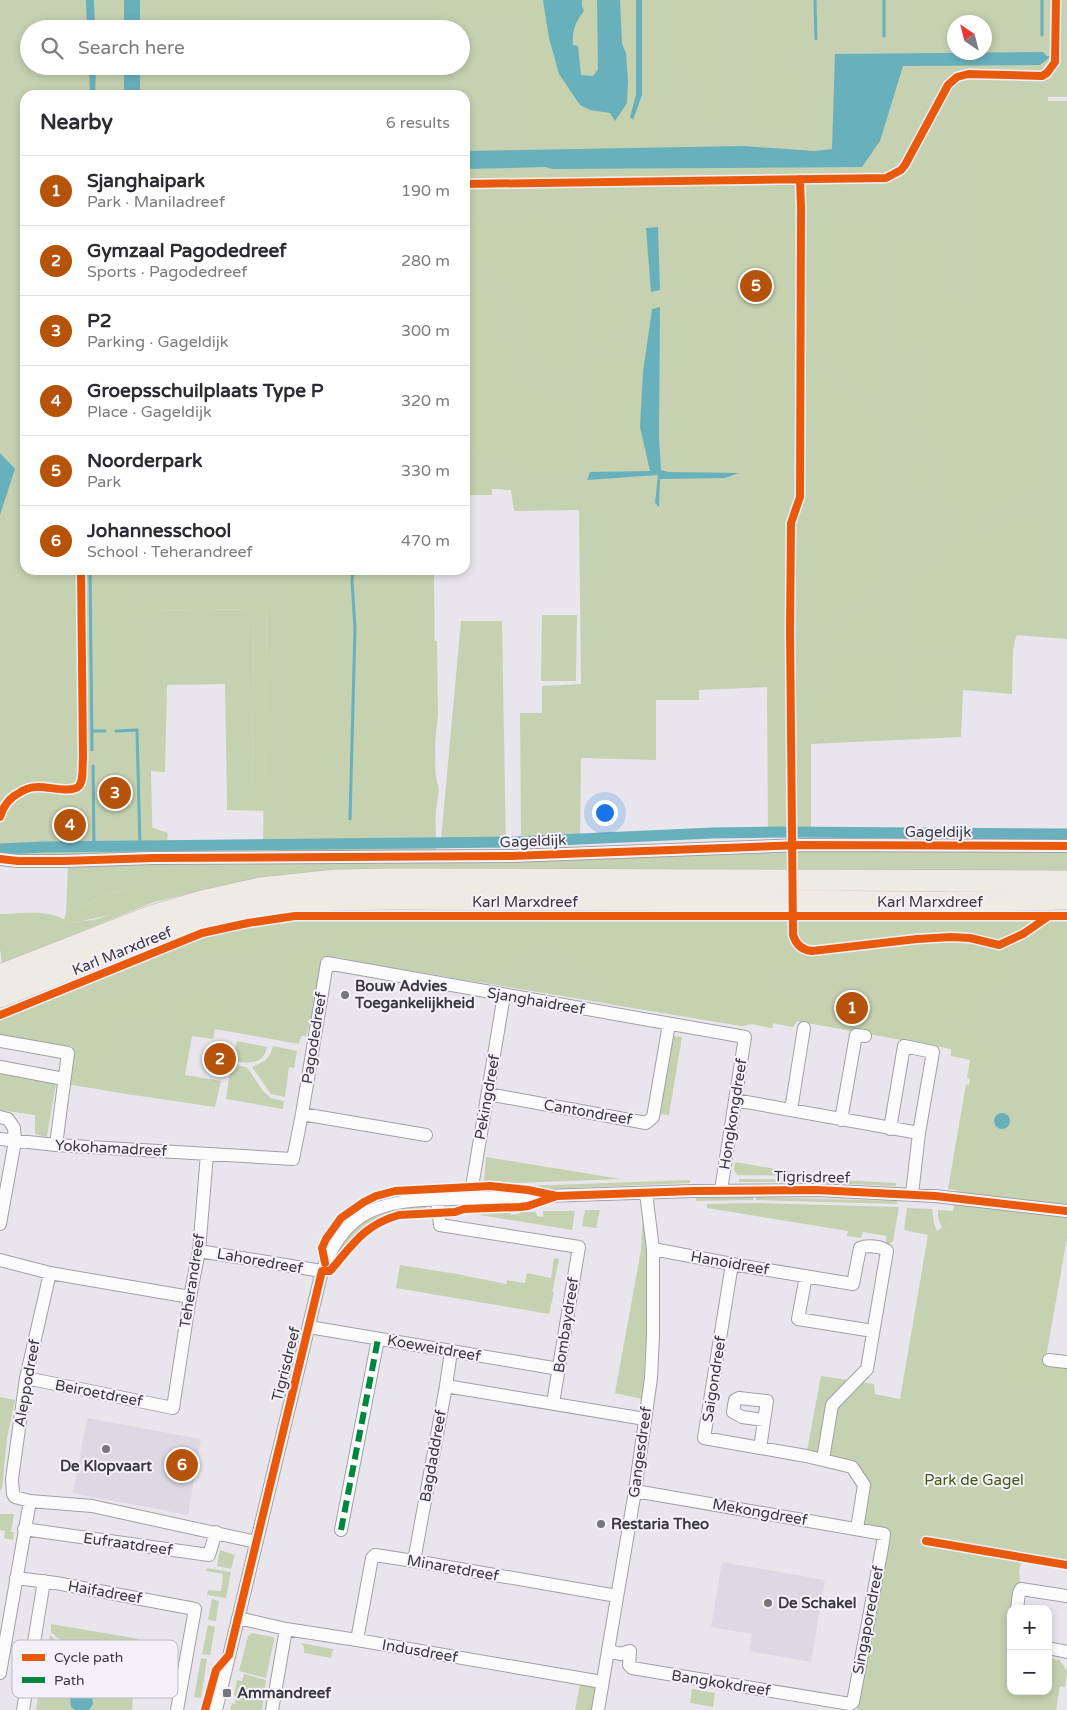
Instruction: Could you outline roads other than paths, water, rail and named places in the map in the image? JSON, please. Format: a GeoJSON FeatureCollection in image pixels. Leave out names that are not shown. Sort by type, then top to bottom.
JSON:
{"type":"FeatureCollection","features":[{"type":"Feature","properties":{"kind":"highway","name":"Karl Marxdreef"},"geometry":{"type":"LineString","coordinates":[[0,975],[152,916],[202,901],[260,888],[336,880],[1067,881]]}},
{"type":"Feature","properties":{"kind":"highway","name":"Karl Marxdreef"},"geometry":{"type":"LineString","coordinates":[[0,997],[126,947],[194,923],[278,905],[394,899],[920,902],[1067,899]]}},
{"type":"Feature","properties":{"kind":"street","name":"Gageldijk"},"geometry":{"type":"LineString","coordinates":[[0,859],[64,861],[153,858],[510,856],[802,845],[1067,846]]}},
{"type":"Feature","properties":{"kind":"street","name":"Sjanghaidreef"},"geometry":{"type":"LineString","coordinates":[[327,963],[745,1037]]}},
{"type":"Feature","properties":{"kind":"street","name":"Pagodedreef"},"geometry":{"type":"LineString","coordinates":[[207,1154],[293,1159],[327,963]]}},
{"type":"Feature","properties":{"kind":"street","name":"Pekingdreef"},"geometry":{"type":"LineString","coordinates":[[470,1199],[504,995]]}},
{"type":"Feature","properties":{"kind":"street","name":"Cantondreef"},"geometry":{"type":"LineString","coordinates":[[488,1094],[646,1122],[653,1117],[669,1024]]}},
{"type":"Feature","properties":{"kind":"street"},"geometry":{"type":"LineString","coordinates":[[791,1110],[804,1028]]}},
{"type":"Feature","properties":{"kind":"street"},"geometry":{"type":"LineString","coordinates":[[840,1120],[856,1036],[866,1036]]}},
{"type":"Feature","properties":{"kind":"street","name":"Hongkongdreef"},"geometry":{"type":"LineString","coordinates":[[721,1190],[745,1037]]}},
{"type":"Feature","properties":{"kind":"street"},"geometry":{"type":"LineString","coordinates":[[0,1041],[68,1053],[56,1145]]}},
{"type":"Feature","properties":{"kind":"street"},"geometry":{"type":"LineString","coordinates":[[890,1129],[904,1046],[933,1052],[919,1133],[912,1194]]}},
{"type":"Feature","properties":{"kind":"street"},"geometry":{"type":"LineString","coordinates":[[0,1067],[64,1079]]}},
{"type":"Feature","properties":{"kind":"street"},"geometry":{"type":"LineString","coordinates":[[735,1100],[919,1133]]}},
{"type":"Feature","properties":{"kind":"street"},"geometry":{"type":"LineString","coordinates":[[302,1114],[426,1134]]}},
{"type":"Feature","properties":{"kind":"street"},"geometry":{"type":"LineString","coordinates":[[0,1117],[8,1119],[14,1128],[15,1141],[0,1224]]}},
{"type":"Feature","properties":{"kind":"street","name":"Yokohamadreef"},"geometry":{"type":"LineString","coordinates":[[0,1139],[56,1145],[207,1154]]}},
{"type":"Feature","properties":{"kind":"street","name":"Teherandreef"},"geometry":{"type":"LineString","coordinates":[[172,1408],[199,1251],[207,1154]]}},
{"type":"Feature","properties":{"kind":"street","name":"Tigrisdreef"},"geometry":{"type":"LineString","coordinates":[[216,1710],[322,1271],[330,1251],[339,1236],[364,1215],[388,1204],[416,1200],[721,1190],[816,1190],[912,1194],[1067,1211]]}},
{"type":"Feature","properties":{"kind":"street","name":"Gangesdreef"},"geometry":{"type":"LineString","coordinates":[[598,1710],[635,1491],[651,1378],[653,1249],[646,1192]]}},
{"type":"Feature","properties":{"kind":"street","name":"Bombaydreef"},"geometry":{"type":"LineString","coordinates":[[437,1199],[440,1225],[579,1247],[553,1403]]}},
{"type":"Feature","properties":{"kind":"street","name":"Hanoidreef"},"geometry":{"type":"LineString","coordinates":[[653,1249],[853,1284],[860,1248],[865,1246],[884,1248],[887,1251],[867,1369],[832,1405],[823,1459]]}},
{"type":"Feature","properties":{"kind":"street","name":"Lahoredreef"},"geometry":{"type":"LineString","coordinates":[[199,1251],[322,1271]]}},
{"type":"Feature","properties":{"kind":"street"},"geometry":{"type":"LineString","coordinates":[[0,1260],[50,1273],[190,1297]]}},
{"type":"Feature","properties":{"kind":"street","name":"Saigondreef"},"geometry":{"type":"LineString","coordinates":[[732,1264],[704,1438],[823,1459],[852,1467],[864,1485],[857,1529]]}},
{"type":"Feature","properties":{"kind":"street","name":"Aleppodreef"},"geometry":{"type":"LineString","coordinates":[[13,1494],[12,1478],[26,1378],[50,1273]]}},
{"type":"Feature","properties":{"kind":"street"},"geometry":{"type":"LineString","coordinates":[[806,1276],[798,1319],[872,1331]]}},
{"type":"Feature","properties":{"kind":"street","name":"Koeweitdreef"},"geometry":{"type":"LineString","coordinates":[[309,1327],[559,1369]]}},
{"type":"Feature","properties":{"kind":"street"},"geometry":{"type":"LineString","coordinates":[[341,1530],[378,1339]]}},
{"type":"Feature","properties":{"kind":"street","name":"Bagdaddreef"},"geometry":{"type":"LineString","coordinates":[[414,1560],[451,1351]]}},
{"type":"Feature","properties":{"kind":"street"},"geometry":{"type":"LineString","coordinates":[[1049,1360],[1067,1362]]}},
{"type":"Feature","properties":{"kind":"street","name":"Beiroetdreef"},"geometry":{"type":"LineString","coordinates":[[26,1378],[172,1408]]}},
{"type":"Feature","properties":{"kind":"street"},"geometry":{"type":"LineString","coordinates":[[446,1386],[645,1419]]}},
{"type":"Feature","properties":{"kind":"street"},"geometry":{"type":"LineString","coordinates":[[760,1448],[764,1420]]}},
{"type":"Feature","properties":{"kind":"street","name":"Mekongdreef"},"geometry":{"type":"LineString","coordinates":[[635,1491],[884,1534]]}},
{"type":"Feature","properties":{"kind":"street","name":"Eufraatdreef"},"geometry":{"type":"LineString","coordinates":[[13,1494],[15,1497],[30,1501],[92,1506],[256,1542]]}},
{"type":"Feature","properties":{"kind":"street"},"geometry":{"type":"LineString","coordinates":[[0,1673],[30,1501]]}},
{"type":"Feature","properties":{"kind":"street","name":"Eufraatdreef"},"geometry":{"type":"LineString","coordinates":[[24,1529],[208,1555],[216,1532]]}},
{"type":"Feature","properties":{"kind":"street","name":"Singaporedreef"},"geometry":{"type":"LineString","coordinates":[[850,1704],[853,1702],[855,1693],[884,1534]]}},
{"type":"Feature","properties":{"kind":"street","name":"Minaretdreef"},"geometry":{"type":"LineString","coordinates":[[357,1640],[372,1558],[375,1556],[414,1560],[617,1596]]}},
{"type":"Feature","properties":{"kind":"street","name":"Haifadreef"},"geometry":{"type":"LineString","coordinates":[[16,1578],[44,1581],[194,1609],[177,1710]]}},
{"type":"Feature","properties":{"kind":"street"},"geometry":{"type":"LineString","coordinates":[[34,1640],[44,1581]]}},
{"type":"Feature","properties":{"kind":"street"},"geometry":{"type":"LineString","coordinates":[[1017,1605],[1021,1589],[1067,1596]]}},
{"type":"Feature","properties":{"kind":"street","name":"Indusdreef"},"geometry":{"type":"LineString","coordinates":[[238,1618],[286,1630],[357,1640],[602,1682]]}},
{"type":"Feature","properties":{"kind":"street"},"geometry":{"type":"LineString","coordinates":[[272,1710],[286,1630]]}},
{"type":"Feature","properties":{"kind":"street"},"geometry":{"type":"LineString","coordinates":[[1052,1649],[1067,1652]]}},
{"type":"Feature","properties":{"kind":"street","name":"Bangkokdreef"},"geometry":{"type":"LineString","coordinates":[[608,1650],[620,1654],[630,1651],[629,1665],[632,1668],[850,1704]]}},
{"type":"Feature","properties":{"kind":"water"},"geometry":{"type":"Polygon","coordinates":[[[86,0],[94,0],[95,20],[87,20],[86,0]]]}},
{"type":"Feature","properties":{"kind":"water"},"geometry":{"type":"Polygon","coordinates":[[[124,0],[140,0],[140,20],[124,20],[124,0]]]}},
{"type":"Feature","properties":{"kind":"water"},"geometry":{"type":"Polygon","coordinates":[[[543,0],[582,0],[584,11],[575,27],[573,45],[578,46],[581,75],[593,76],[598,69],[597,0],[620,0],[622,44],[626,53],[628,81],[627,103],[615,121],[610,113],[590,110],[580,105],[559,74],[549,38],[543,0]]]}},
{"type":"Feature","properties":{"kind":"water"},"geometry":{"type":"Polygon","coordinates":[[[636,0],[642,0],[642,95],[633,120],[630,117],[636,95],[636,0]]]}},
{"type":"Feature","properties":{"kind":"water"},"geometry":{"type":"Polygon","coordinates":[[[992,52],[1043,52],[1049,56],[1040,65],[903,66],[880,141],[862,167],[552,169],[545,167],[470,169],[470,151],[743,146],[814,151],[832,149],[835,54],[947,53],[947,60],[992,60],[992,52]]]}},
{"type":"Feature","properties":{"kind":"water"},"geometry":{"type":"Polygon","coordinates":[[[89,75],[96,75],[95,90],[90,90],[89,75]]]}},
{"type":"Feature","properties":{"kind":"water"},"geometry":{"type":"Polygon","coordinates":[[[124,75],[140,75],[140,90],[124,90],[124,75]]]}},
{"type":"Feature","properties":{"kind":"water"},"geometry":{"type":"Polygon","coordinates":[[[658,227],[660,290],[651,292],[646,228],[658,227]]]}},
{"type":"Feature","properties":{"kind":"water"},"geometry":{"type":"Polygon","coordinates":[[[660,307],[659,437],[661,470],[668,472],[739,473],[725,478],[660,479],[659,507],[655,503],[658,475],[587,480],[590,472],[650,471],[640,427],[643,372],[652,309],[660,307]]]}},
{"type":"Feature","properties":{"kind":"water"},"geometry":{"type":"Polygon","coordinates":[[[0,453],[15,469],[0,515],[0,453]]]}},
{"type":"Feature","properties":{"kind":"water"},"geometry":{"type":"Polygon","coordinates":[[[999,1113],[1005,1113],[1010,1118],[1008,1127],[999,1129],[994,1124],[994,1118],[999,1113]]]}},
{"type":"Feature","properties":{"kind":"water"},"geometry":{"type":"Polygon","coordinates":[[[70,1698],[92,1698],[93,1704],[89,1710],[75,1710],[71,1707],[70,1698]]]}},
{"type":"Feature","properties":{"kind":"waterway"},"geometry":{"type":"LineString","coordinates":[[815,0],[816,39]]}},
{"type":"Feature","properties":{"kind":"waterway"},"geometry":{"type":"LineString","coordinates":[[884,0],[884,36]]}},
{"type":"Feature","properties":{"kind":"waterway"},"geometry":{"type":"LineString","coordinates":[[1042,0],[1042,35]]}},
{"type":"Feature","properties":{"kind":"waterway"},"geometry":{"type":"LineString","coordinates":[[90,575],[92,750]]}},
{"type":"Feature","properties":{"kind":"waterway"},"geometry":{"type":"LineString","coordinates":[[350,819],[355,628],[353,575]]}},
{"type":"Feature","properties":{"kind":"waterway"},"geometry":{"type":"LineString","coordinates":[[116,731],[137,730],[140,847]]}},
{"type":"Feature","properties":{"kind":"waterway"},"geometry":{"type":"LineString","coordinates":[[93,731],[105,731]]}},
{"type":"Feature","properties":{"kind":"waterway"},"geometry":{"type":"LineString","coordinates":[[93,766],[94,847]]}},
{"type":"Feature","properties":{"kind":"waterway"},"geometry":{"type":"LineString","coordinates":[[0,849],[514,842],[713,833],[1067,834]]}},
{"type":"Feature","properties":{"kind":"place","name":"Noorderpark"},"geometry":{"type":"Point","coordinates":[756,286]}},
{"type":"Feature","properties":{"kind":"place","name":"P2"},"geometry":{"type":"Point","coordinates":[115,793]}},
{"type":"Feature","properties":{"kind":"place","name":"Groepsschuilplaats Type P"},"geometry":{"type":"Point","coordinates":[70,825]}},
{"type":"Feature","properties":{"kind":"place","name":"Bouw Advies Toegankelijkheid"},"geometry":{"type":"Point","coordinates":[345,995]}},
{"type":"Feature","properties":{"kind":"place","name":"Sjanghaipark"},"geometry":{"type":"Point","coordinates":[852,1008]}},
{"type":"Feature","properties":{"kind":"place","name":"Gymzaal Pagodedreef"},"geometry":{"type":"Point","coordinates":[220,1059]}},
{"type":"Feature","properties":{"kind":"place","name":"De Klopvaart"},"geometry":{"type":"Point","coordinates":[106,1449]}},
{"type":"Feature","properties":{"kind":"place","name":"Johannesschool"},"geometry":{"type":"Point","coordinates":[182,1465]}},
{"type":"Feature","properties":{"kind":"place","name":"Restaria Theo"},"geometry":{"type":"Point","coordinates":[601,1524]}},
{"type":"Feature","properties":{"kind":"place","name":"De Schakel"},"geometry":{"type":"Point","coordinates":[768,1603]}},
{"type":"Feature","properties":{"kind":"place","name":"Ammandreef"},"geometry":{"type":"Point","coordinates":[227,1693]}},
{"type":"Feature","properties":{"kind":"park label","name":"Park de Gagel"},"geometry":{"type":"Point","coordinates":[974,1480]}}]}
